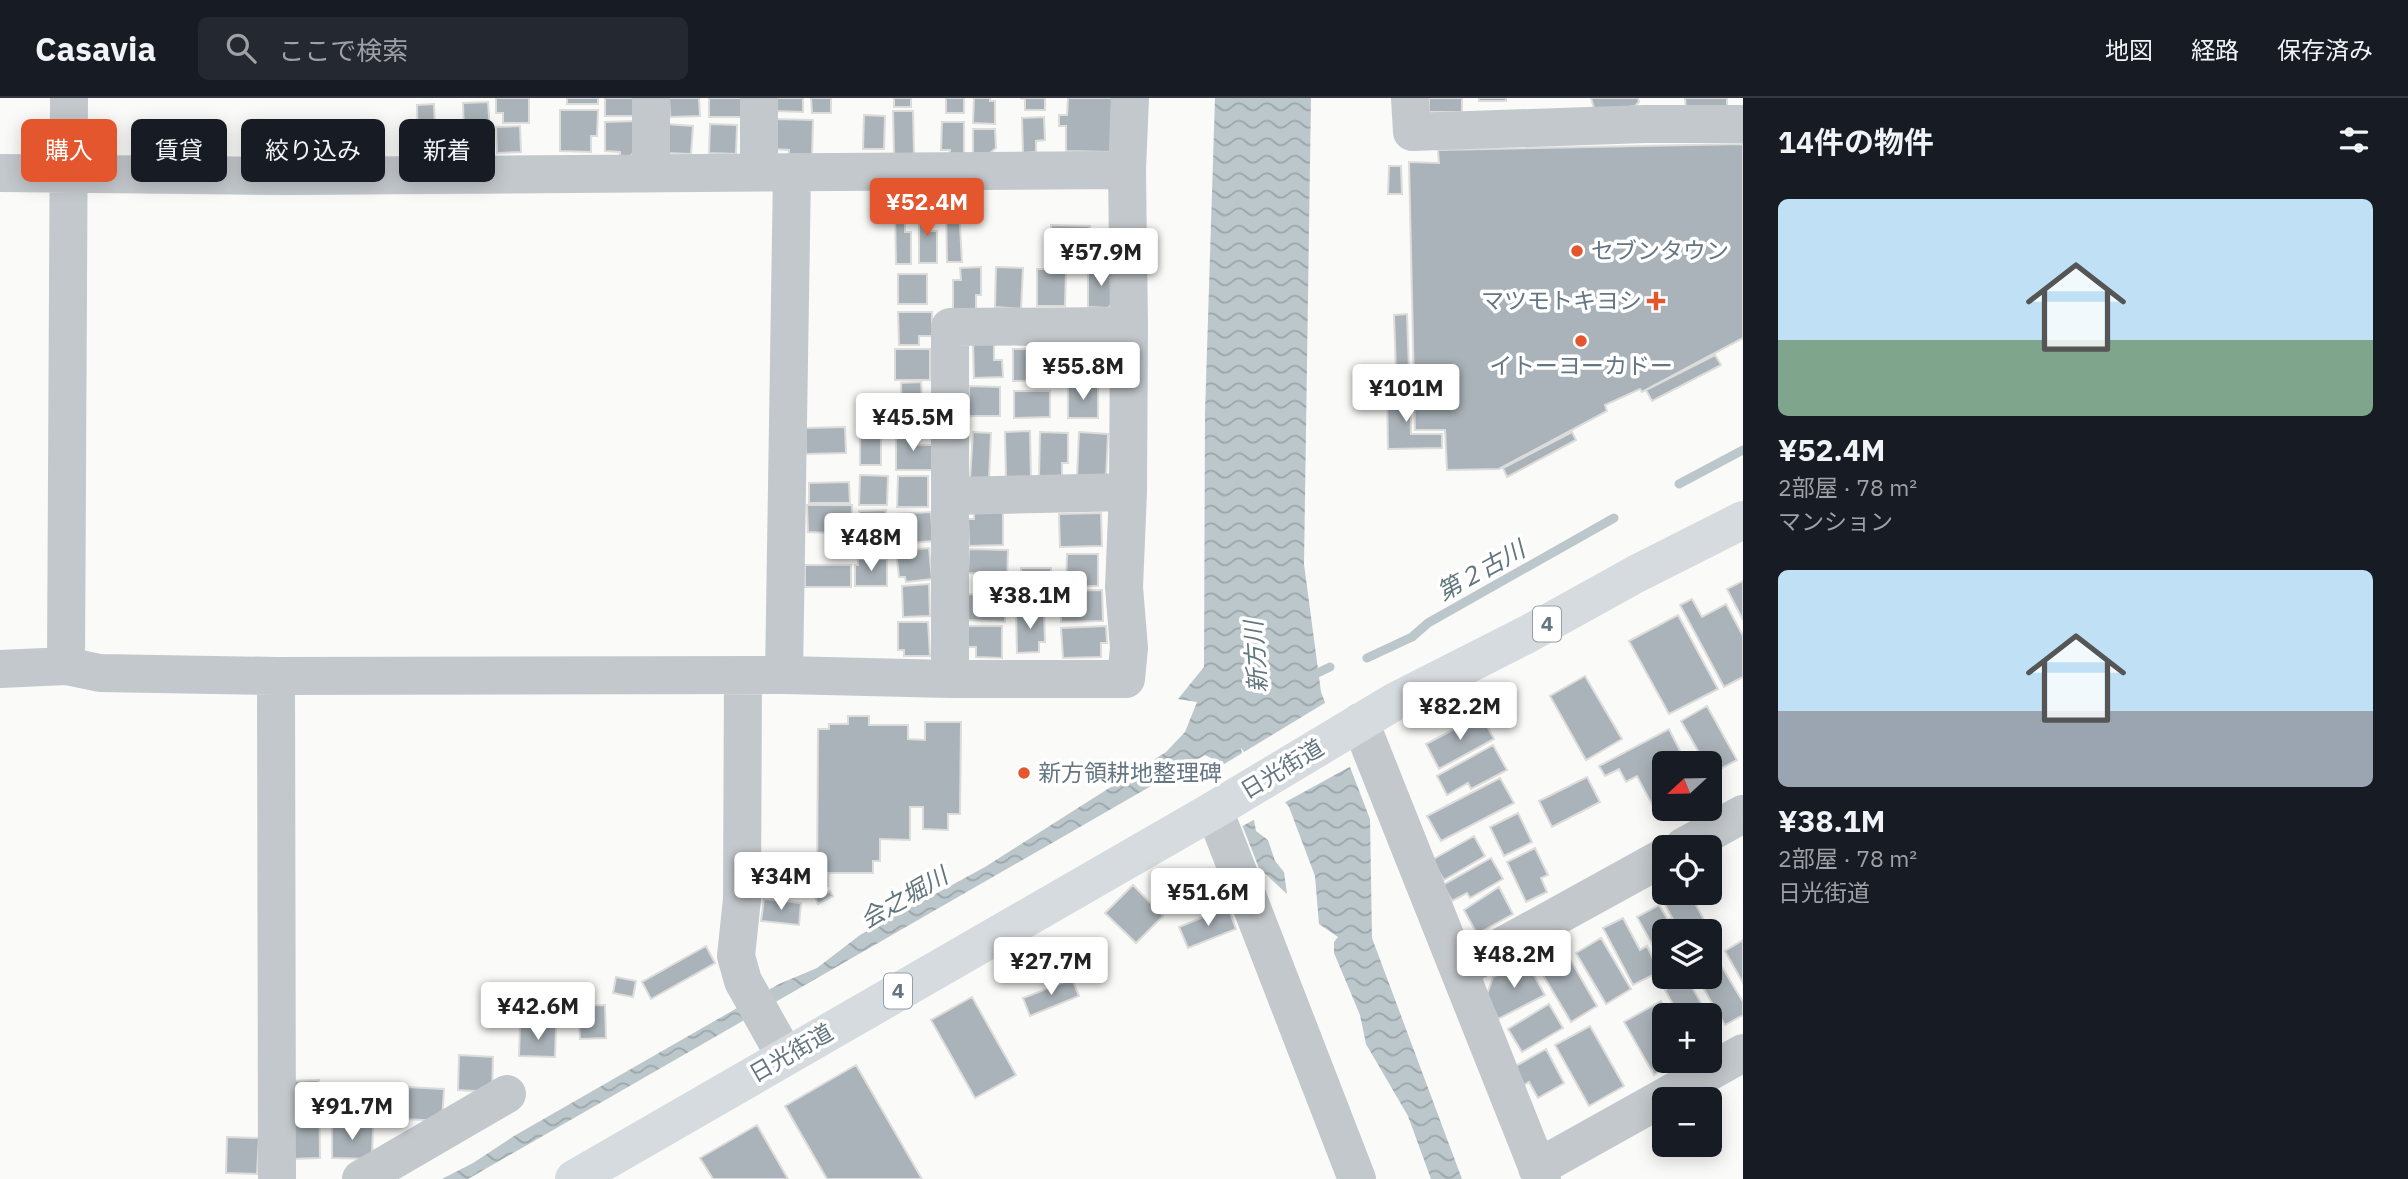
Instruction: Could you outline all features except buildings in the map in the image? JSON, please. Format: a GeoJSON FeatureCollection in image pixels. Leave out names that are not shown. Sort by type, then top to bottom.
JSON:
{"type":"FeatureCollection","features":[{"type":"Feature","properties":{"kind":"highway","name":"日光街道"},"geometry":{"type":"LineString","coordinates":[[574,1179],[1219,808],[1394,702],[1743,520]]}},
{"type":"Feature","properties":{"kind":"street"},"geometry":{"type":"LineString","coordinates":[[69,98],[69,119]]}},
{"type":"Feature","properties":{"kind":"street"},"geometry":{"type":"LineString","coordinates":[[650,98],[651,173]]}},
{"type":"Feature","properties":{"kind":"street"},"geometry":{"type":"LineString","coordinates":[[759,98],[775,172],[784,674]]}},
{"type":"Feature","properties":{"kind":"street"},"geometry":{"type":"LineString","coordinates":[[0,669],[66,666],[100,673],[276,676],[784,674],[950,679],[1126,679],[1129,648],[1124,587],[1128,492],[1127,170],[1130,98]]}},
{"type":"Feature","properties":{"kind":"street"},"geometry":{"type":"LineString","coordinates":[[1410,98],[1412,132],[1642,111],[1743,124]]}},
{"type":"Feature","properties":{"kind":"street"},"geometry":{"type":"LineString","coordinates":[[117,174],[290,176],[1127,170]]}},
{"type":"Feature","properties":{"kind":"street"},"geometry":{"type":"LineString","coordinates":[[0,173],[21,173]]}},
{"type":"Feature","properties":{"kind":"street"},"geometry":{"type":"LineString","coordinates":[[66,666],[68,182]]}},
{"type":"Feature","properties":{"kind":"street"},"geometry":{"type":"LineString","coordinates":[[950,679],[950,327],[1129,326]]}},
{"type":"Feature","properties":{"kind":"street"},"geometry":{"type":"LineString","coordinates":[[951,496],[1128,492]]}},
{"type":"Feature","properties":{"kind":"street"},"geometry":{"type":"LineString","coordinates":[[744,675],[742,899],[736,956],[743,981],[785,1056]]}},
{"type":"Feature","properties":{"kind":"street"},"geometry":{"type":"LineString","coordinates":[[276,676],[277,1179]]}},
{"type":"Feature","properties":{"kind":"street"},"geometry":{"type":"LineString","coordinates":[[1355,725],[1460,970],[1540,1174],[1743,1053]]}},
{"type":"Feature","properties":{"kind":"street"},"geometry":{"type":"LineString","coordinates":[[1219,808],[1357,1179]]}},
{"type":"Feature","properties":{"kind":"street"},"geometry":{"type":"LineString","coordinates":[[1705,835],[1743,814]]}},
{"type":"Feature","properties":{"kind":"street"},"geometry":{"type":"LineString","coordinates":[[1460,970],[1652,864]]}},
{"type":"Feature","properties":{"kind":"street"},"geometry":{"type":"LineString","coordinates":[[361,1179],[507,1094]]}},
{"type":"Feature","properties":{"kind":"water","name":"新方川"},"geometry":{"type":"Polygon","coordinates":[[[1215,98],[1311,98],[1304,564],[1321,692],[1370,819],[1372,938],[1462,1179],[1431,1179],[1408,1116],[1366,1044],[1360,1015],[1334,953],[1334,942],[1338,937],[1319,924],[1315,876],[1289,807],[1241,748],[1256,831],[1268,840],[1275,861],[1284,872],[1287,894],[1259,868],[1217,761],[1205,755],[468,1179],[442,1179],[779,984],[817,968],[860,935],[985,867],[1166,752],[1185,732],[1197,702],[1178,699],[1204,667],[1205,413],[1215,98]]]}},
{"type":"Feature","properties":{"kind":"pier"},"geometry":{"type":"Polygon","coordinates":[[[1328,701],[1353,765],[1282,804],[1246,759],[1257,818],[1239,828],[1216,769],[1328,701]]]}},
{"type":"Feature","properties":{"kind":"waterway","name":"第２古川"},"geometry":{"type":"LineString","coordinates":[[1679,484],[1743,450]]}},
{"type":"Feature","properties":{"kind":"waterway","name":"第２古川"},"geometry":{"type":"LineString","coordinates":[[1367,658],[1412,637],[1428,623],[1614,518]]}},
{"type":"Feature","properties":{"kind":"waterway"},"geometry":{"type":"LineString","coordinates":[[1309,677],[1330,667]]}},
{"type":"Feature","properties":{"kind":"place","name":"セブンタウン"},"geometry":{"type":"Point","coordinates":[1577,251]}},
{"type":"Feature","properties":{"kind":"place","name":"マツモトキヨシ"},"geometry":{"type":"Point","coordinates":[1656,301]}},
{"type":"Feature","properties":{"kind":"place","name":"イトーヨーカドー"},"geometry":{"type":"Point","coordinates":[1581,341]}},
{"type":"Feature","properties":{"kind":"place","name":"新方領耕地整理碑"},"geometry":{"type":"Point","coordinates":[1024,773]}},
{"type":"Feature","properties":{"kind":"water label","name":"会之堀川"},"geometry":{"type":"Point","coordinates":[904,898]}}]}
